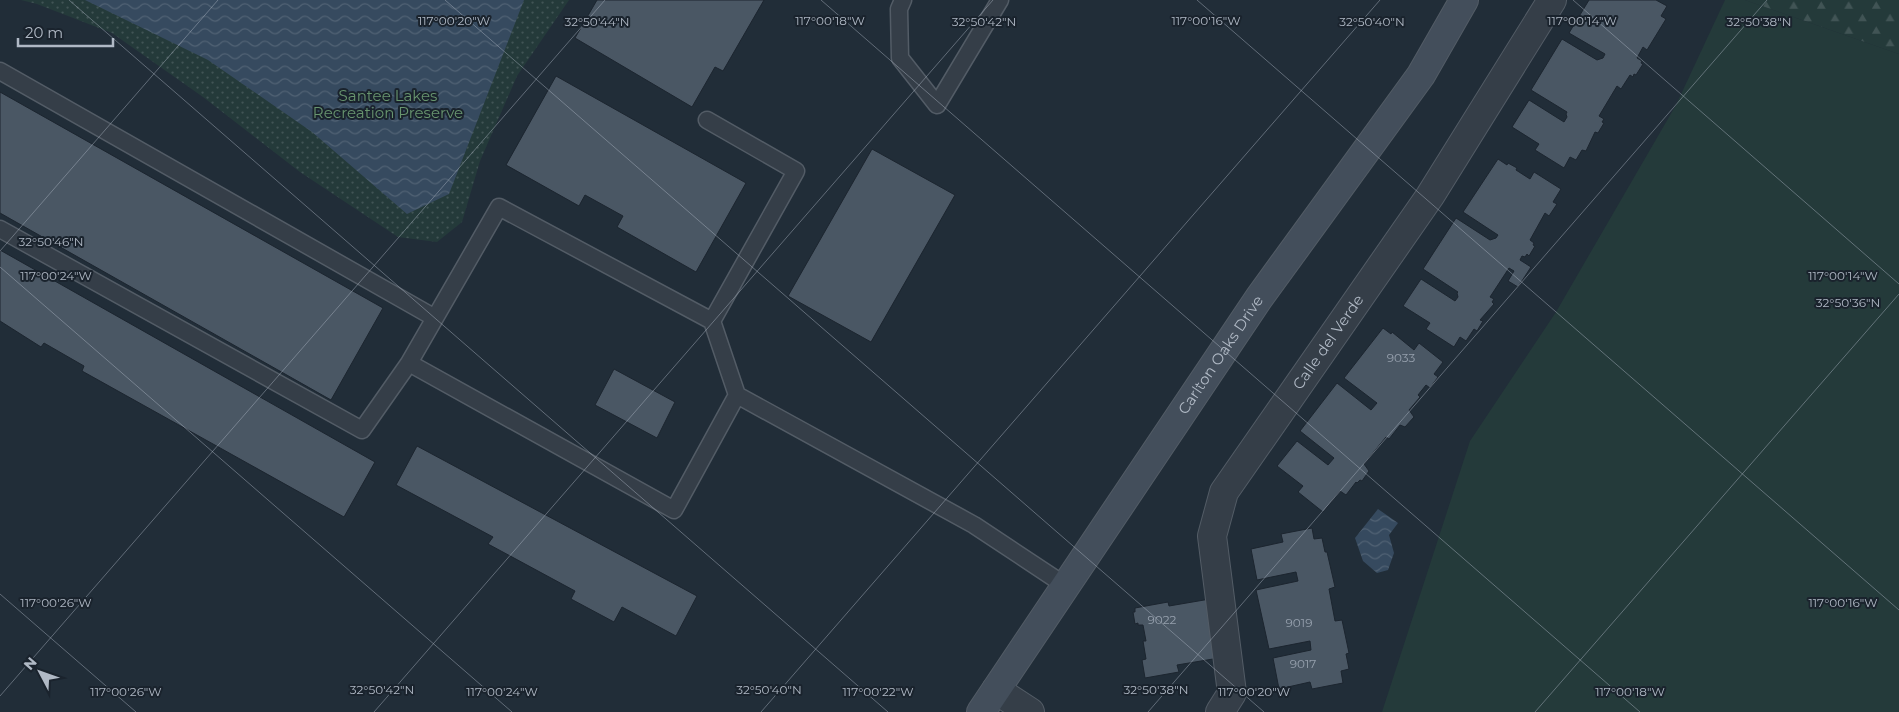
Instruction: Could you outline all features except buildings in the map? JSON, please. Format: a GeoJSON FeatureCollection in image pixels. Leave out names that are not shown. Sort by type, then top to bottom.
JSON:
{"type":"FeatureCollection","features":[{"type":"Feature","properties":{"kind":"main road","name":"Carlton Oaks Drive"},"geometry":{"type":"LineString","coordinates":[[981,712],[1259,298],[1420,75],[1464,0]]}},
{"type":"Feature","properties":{"kind":"street","name":"Calle del Verde"},"geometry":{"type":"LineString","coordinates":[[1220,712],[1232,693],[1212,536],[1224,492],[1430,196],[1552,0]]}},
{"type":"Feature","properties":{"kind":"street"},"geometry":{"type":"LineString","coordinates":[[996,690],[1030,712]]}},
{"type":"Feature","properties":{"kind":"lane"},"geometry":{"type":"LineString","coordinates":[[903,0],[898,9],[900,58],[937,105],[1000,0]]}},
{"type":"Feature","properties":{"kind":"lane"},"geometry":{"type":"LineString","coordinates":[[0,71],[435,318]]}},
{"type":"Feature","properties":{"kind":"lane"},"geometry":{"type":"LineString","coordinates":[[707,120],[796,171],[712,321]]}},
{"type":"Feature","properties":{"kind":"lane"},"geometry":{"type":"LineString","coordinates":[[0,229],[362,430],[409,364],[499,207],[712,321],[738,395],[974,525],[1066,586]]}},
{"type":"Feature","properties":{"kind":"lane"},"geometry":{"type":"LineString","coordinates":[[409,364],[674,510],[738,395]]}},
{"type":"Feature","properties":{"kind":"green space","name":"Santee Lakes Recreation Preserve"},"geometry":{"type":"Polygon","coordinates":[[[21,0],[569,0],[517,76],[480,161],[462,222],[437,242],[398,237],[300,172],[203,97],[112,33],[37,4],[21,0]]]}},
{"type":"Feature","properties":{"kind":"green space"},"geometry":{"type":"Polygon","coordinates":[[[1725,0],[1745,0],[1899,54],[1899,712],[1382,712],[1470,441],[1556,312],[1676,105],[1725,0]]]}},
{"type":"Feature","properties":{"kind":"green space"},"geometry":{"type":"Polygon","coordinates":[[[1745,0],[1899,0],[1899,54],[1745,0]]]}},
{"type":"Feature","properties":{"kind":"water","name":"Santee Lakes Recreation Preserve"},"geometry":{"type":"Polygon","coordinates":[[[85,0],[524,0],[449,194],[407,214],[312,132],[208,60],[85,0]]]}},
{"type":"Feature","properties":{"kind":"water"},"geometry":{"type":"Polygon","coordinates":[[[1378,509],[1398,523],[1389,535],[1394,553],[1388,570],[1377,573],[1363,561],[1355,538],[1378,509]]]}}]}
